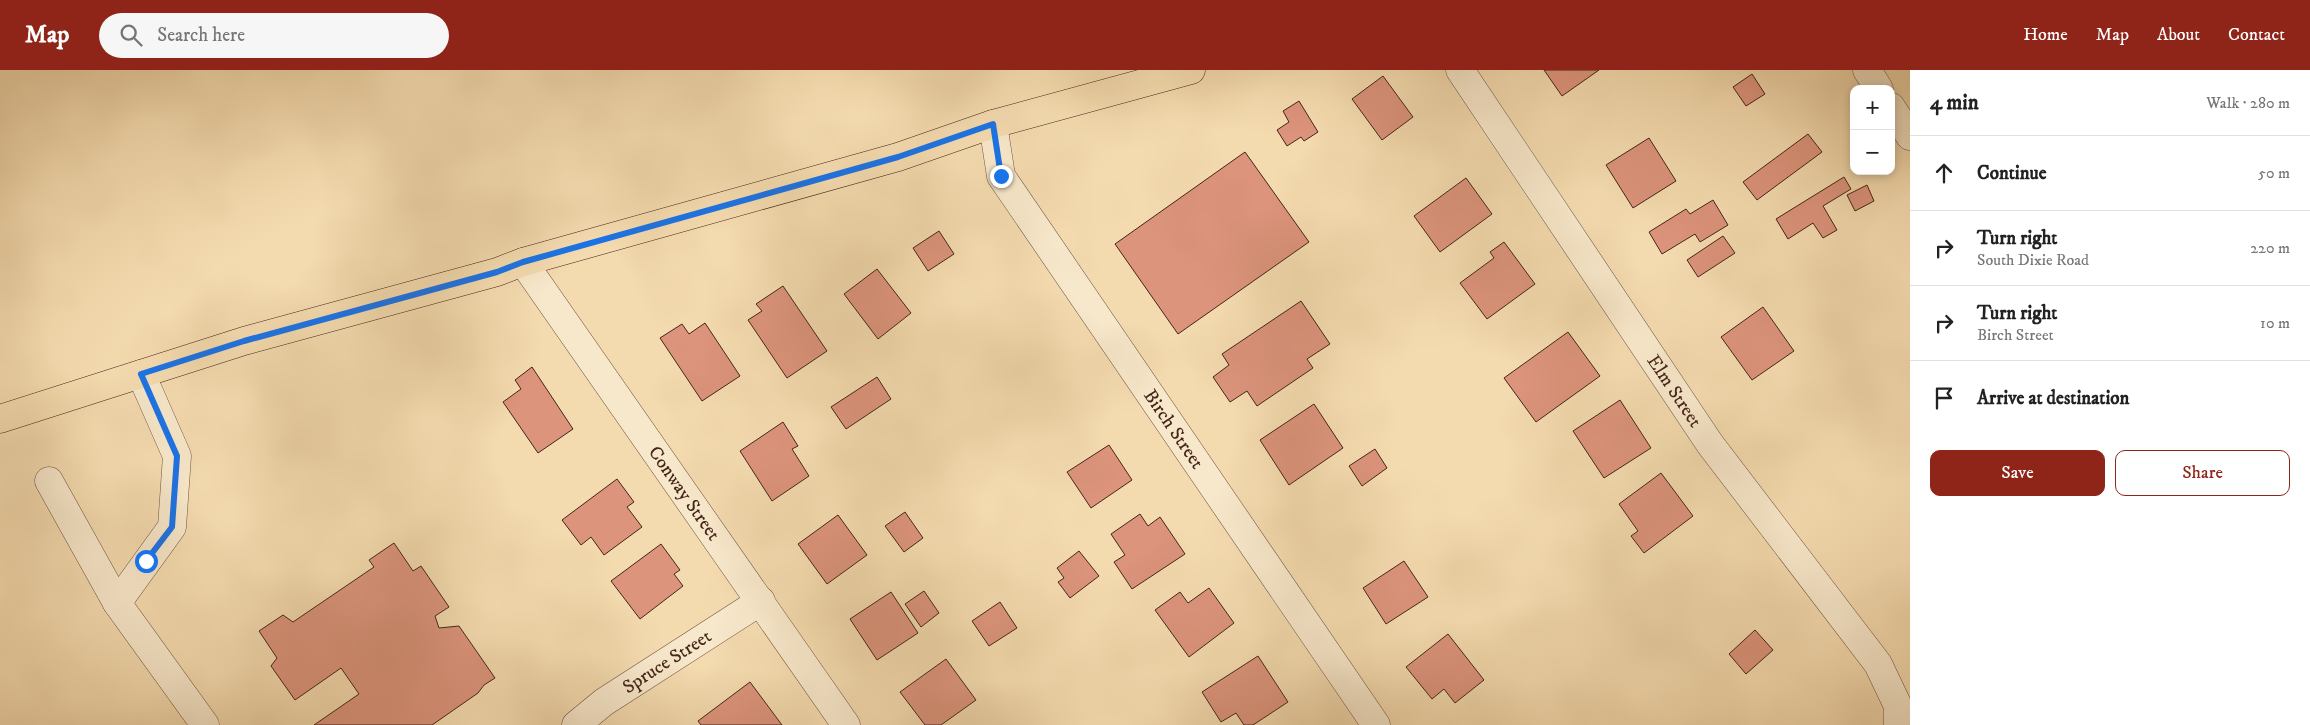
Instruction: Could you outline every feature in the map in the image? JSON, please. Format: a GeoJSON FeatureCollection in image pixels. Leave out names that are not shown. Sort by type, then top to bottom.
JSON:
{"type":"FeatureCollection","features":[{"type":"Feature","properties":{"kind":"main road"},"geometry":{"type":"LineString","coordinates":[[0,419],[244,341],[497,272],[523,262],[898,157],[993,124],[1191,70]]}},
{"type":"Feature","properties":{"kind":"street","name":"Elm Street"},"geometry":{"type":"LineString","coordinates":[[1460,70],[1710,444],[1878,664],[1898,716]]}},
{"type":"Feature","properties":{"kind":"street"},"geometry":{"type":"LineString","coordinates":[[1867,70],[1876,85]]}},
{"type":"Feature","properties":{"kind":"street"},"geometry":{"type":"LineString","coordinates":[[1895,113],[1910,136]]}},
{"type":"Feature","properties":{"kind":"street","name":"Birch Street"},"geometry":{"type":"LineString","coordinates":[[993,124],[1001,176],[1376,725]]}},
{"type":"Feature","properties":{"kind":"street","name":"Conway Street"},"geometry":{"type":"LineString","coordinates":[[523,262],[846,725]]}},
{"type":"Feature","properties":{"kind":"street"},"geometry":{"type":"LineString","coordinates":[[117,603],[172,527],[177,456],[141,374]]}},
{"type":"Feature","properties":{"kind":"street"},"geometry":{"type":"LineString","coordinates":[[48,481],[117,603],[205,725]]}},
{"type":"Feature","properties":{"kind":"street","name":"Spruce Street"},"geometry":{"type":"LineString","coordinates":[[576,725],[604,702],[761,601]]}},
{"type":"Feature","properties":{"kind":"building"},"geometry":{"type":"Polygon","coordinates":[[[1544,70],[1599,70],[1562,96],[1544,70]]]}},
{"type":"Feature","properties":{"kind":"building"},"geometry":{"type":"Polygon","coordinates":[[[1752,74],[1765,94],[1746,106],[1733,87],[1752,74]]]}},
{"type":"Feature","properties":{"kind":"building"},"geometry":{"type":"Polygon","coordinates":[[[1383,76],[1413,117],[1382,140],[1352,99],[1383,76]]]}},
{"type":"Feature","properties":{"kind":"building"},"geometry":{"type":"Polygon","coordinates":[[[1299,101],[1318,132],[1304,141],[1301,137],[1287,146],[1277,130],[1289,122],[1283,111],[1299,101]]]}},
{"type":"Feature","properties":{"kind":"building"},"geometry":{"type":"Polygon","coordinates":[[[1808,134],[1822,152],[1757,200],[1743,182],[1808,134]]]}},
{"type":"Feature","properties":{"kind":"building"},"geometry":{"type":"Polygon","coordinates":[[[1649,138],[1676,181],[1633,208],[1606,165],[1649,138]]]}},
{"type":"Feature","properties":{"kind":"building"},"geometry":{"type":"Polygon","coordinates":[[[1245,152],[1309,242],[1178,334],[1115,244],[1245,152]]]}},
{"type":"Feature","properties":{"kind":"building"},"geometry":{"type":"Polygon","coordinates":[[[1844,177],[1851,189],[1823,206],[1837,230],[1823,238],[1813,223],[1788,239],[1776,219],[1844,177]]]}},
{"type":"Feature","properties":{"kind":"building"},"geometry":{"type":"Polygon","coordinates":[[[1466,178],[1492,214],[1440,252],[1414,216],[1466,178]]]}},
{"type":"Feature","properties":{"kind":"building"},"geometry":{"type":"Polygon","coordinates":[[[1867,185],[1874,201],[1855,211],[1847,195],[1867,185]]]}},
{"type":"Feature","properties":{"kind":"building"},"geometry":{"type":"Polygon","coordinates":[[[1713,200],[1728,225],[1700,242],[1695,234],[1662,254],[1649,232],[1686,209],[1690,214],[1713,200]]]}},
{"type":"Feature","properties":{"kind":"building"},"geometry":{"type":"Polygon","coordinates":[[[939,231],[954,254],[928,271],[913,248],[939,231]]]}},
{"type":"Feature","properties":{"kind":"building"},"geometry":{"type":"Polygon","coordinates":[[[1723,236],[1735,253],[1698,277],[1687,260],[1723,236]]]}},
{"type":"Feature","properties":{"kind":"building"},"geometry":{"type":"Polygon","coordinates":[[[1504,242],[1535,284],[1487,319],[1460,283],[1494,258],[1490,252],[1504,242]]]}},
{"type":"Feature","properties":{"kind":"building"},"geometry":{"type":"Polygon","coordinates":[[[877,269],[911,313],[878,339],[844,294],[877,269]]]}},
{"type":"Feature","properties":{"kind":"building"},"geometry":{"type":"Polygon","coordinates":[[[783,286],[827,351],[787,378],[748,320],[762,311],[756,304],[783,286]]]}},
{"type":"Feature","properties":{"kind":"building"},"geometry":{"type":"Polygon","coordinates":[[[1301,301],[1330,344],[1307,359],[1313,368],[1257,406],[1247,391],[1230,402],[1213,377],[1229,365],[1222,354],[1301,301]]]}},
{"type":"Feature","properties":{"kind":"building"},"geometry":{"type":"Polygon","coordinates":[[[1763,307],[1794,351],[1752,380],[1721,337],[1763,307]]]}},
{"type":"Feature","properties":{"kind":"building"},"geometry":{"type":"Polygon","coordinates":[[[705,323],[740,376],[702,401],[660,338],[682,324],[689,334],[705,323]]]}},
{"type":"Feature","properties":{"kind":"building"},"geometry":{"type":"Polygon","coordinates":[[[1568,332],[1600,376],[1536,422],[1504,378],[1568,332]]]}},
{"type":"Feature","properties":{"kind":"building"},"geometry":{"type":"Polygon","coordinates":[[[532,367],[573,429],[538,453],[503,402],[521,389],[515,380],[532,367]]]}},
{"type":"Feature","properties":{"kind":"building"},"geometry":{"type":"Polygon","coordinates":[[[877,377],[891,399],[846,429],[831,407],[877,377]]]}},
{"type":"Feature","properties":{"kind":"building"},"geometry":{"type":"Polygon","coordinates":[[[1620,400],[1651,448],[1604,478],[1573,431],[1620,400]]]}},
{"type":"Feature","properties":{"kind":"building"},"geometry":{"type":"Polygon","coordinates":[[[1314,404],[1343,448],[1289,485],[1260,440],[1314,404]]]}},
{"type":"Feature","properties":{"kind":"building"},"geometry":{"type":"Polygon","coordinates":[[[783,422],[798,446],[792,449],[809,476],[772,501],[740,451],[783,422]]]}},
{"type":"Feature","properties":{"kind":"building"},"geometry":{"type":"Polygon","coordinates":[[[1109,445],[1132,480],[1091,508],[1067,472],[1109,445]]]}},
{"type":"Feature","properties":{"kind":"building"},"geometry":{"type":"Polygon","coordinates":[[[1375,449],[1387,468],[1362,486],[1349,466],[1375,449]]]}},
{"type":"Feature","properties":{"kind":"building"},"geometry":{"type":"Polygon","coordinates":[[[1661,473],[1693,516],[1644,553],[1631,536],[1638,531],[1619,504],[1661,473]]]}},
{"type":"Feature","properties":{"kind":"building"},"geometry":{"type":"Polygon","coordinates":[[[617,479],[634,502],[627,507],[642,527],[604,555],[591,537],[581,545],[562,520],[617,479]]]}},
{"type":"Feature","properties":{"kind":"building"},"geometry":{"type":"Polygon","coordinates":[[[905,512],[923,538],[904,552],[885,526],[905,512]]]}},
{"type":"Feature","properties":{"kind":"building"},"geometry":{"type":"Polygon","coordinates":[[[1140,514],[1148,526],[1160,517],[1185,554],[1132,589],[1114,562],[1125,555],[1111,534],[1140,514]]]}},
{"type":"Feature","properties":{"kind":"building"},"geometry":{"type":"Polygon","coordinates":[[[838,515],[867,555],[827,584],[798,544],[838,515]]]}},
{"type":"Feature","properties":{"kind":"building"},"geometry":{"type":"Polygon","coordinates":[[[394,543],[413,571],[421,566],[449,607],[435,616],[439,628],[459,626],[495,678],[484,685],[478,693],[432,725],[314,725],[359,694],[341,668],[295,700],[271,666],[277,658],[259,631],[283,615],[293,622],[374,567],[369,560],[394,543]]]}},
{"type":"Feature","properties":{"kind":"building"},"geometry":{"type":"Polygon","coordinates":[[[661,544],[680,570],[674,574],[683,586],[640,619],[611,581],[661,544]]]}},
{"type":"Feature","properties":{"kind":"building"},"geometry":{"type":"Polygon","coordinates":[[[1079,551],[1099,576],[1070,598],[1058,582],[1064,578],[1057,568],[1079,551]]]}},
{"type":"Feature","properties":{"kind":"building"},"geometry":{"type":"Polygon","coordinates":[[[1404,561],[1428,597],[1386,624],[1363,588],[1404,561]]]}},
{"type":"Feature","properties":{"kind":"building"},"geometry":{"type":"Polygon","coordinates":[[[1209,588],[1234,623],[1189,657],[1155,610],[1180,592],[1188,603],[1209,588]]]}},
{"type":"Feature","properties":{"kind":"building"},"geometry":{"type":"Polygon","coordinates":[[[924,591],[939,613],[921,627],[905,604],[924,591]]]}},
{"type":"Feature","properties":{"kind":"building"},"geometry":{"type":"Polygon","coordinates":[[[891,592],[918,633],[877,660],[850,619],[891,592]]]}},
{"type":"Feature","properties":{"kind":"building"},"geometry":{"type":"Polygon","coordinates":[[[1000,602],[1017,628],[989,646],[972,621],[1000,602]]]}},
{"type":"Feature","properties":{"kind":"building"},"geometry":{"type":"Polygon","coordinates":[[[1755,630],[1773,650],[1746,674],[1729,654],[1755,630]]]}},
{"type":"Feature","properties":{"kind":"building"},"geometry":{"type":"Polygon","coordinates":[[[1448,634],[1484,680],[1455,703],[1444,689],[1432,699],[1406,667],[1448,634]]]}},
{"type":"Feature","properties":{"kind":"building"},"geometry":{"type":"Polygon","coordinates":[[[1258,656],[1288,702],[1253,725],[1244,725],[1236,713],[1221,722],[1202,692],[1258,656]]]}},
{"type":"Feature","properties":{"kind":"building"},"geometry":{"type":"Polygon","coordinates":[[[946,659],[976,700],[941,725],[925,725],[900,692],[946,659]]]}},
{"type":"Feature","properties":{"kind":"building"},"geometry":{"type":"Polygon","coordinates":[[[750,682],[782,725],[701,725],[698,721],[750,682]]]}},
{"type":"Feature","properties":{"kind":"route"},"geometry":{"type":"LineString","coordinates":[[146,561],[172,527],[177,456],[141,374],[244,341],[497,272],[523,262],[898,157],[993,124],[1001,176]]}}]}
